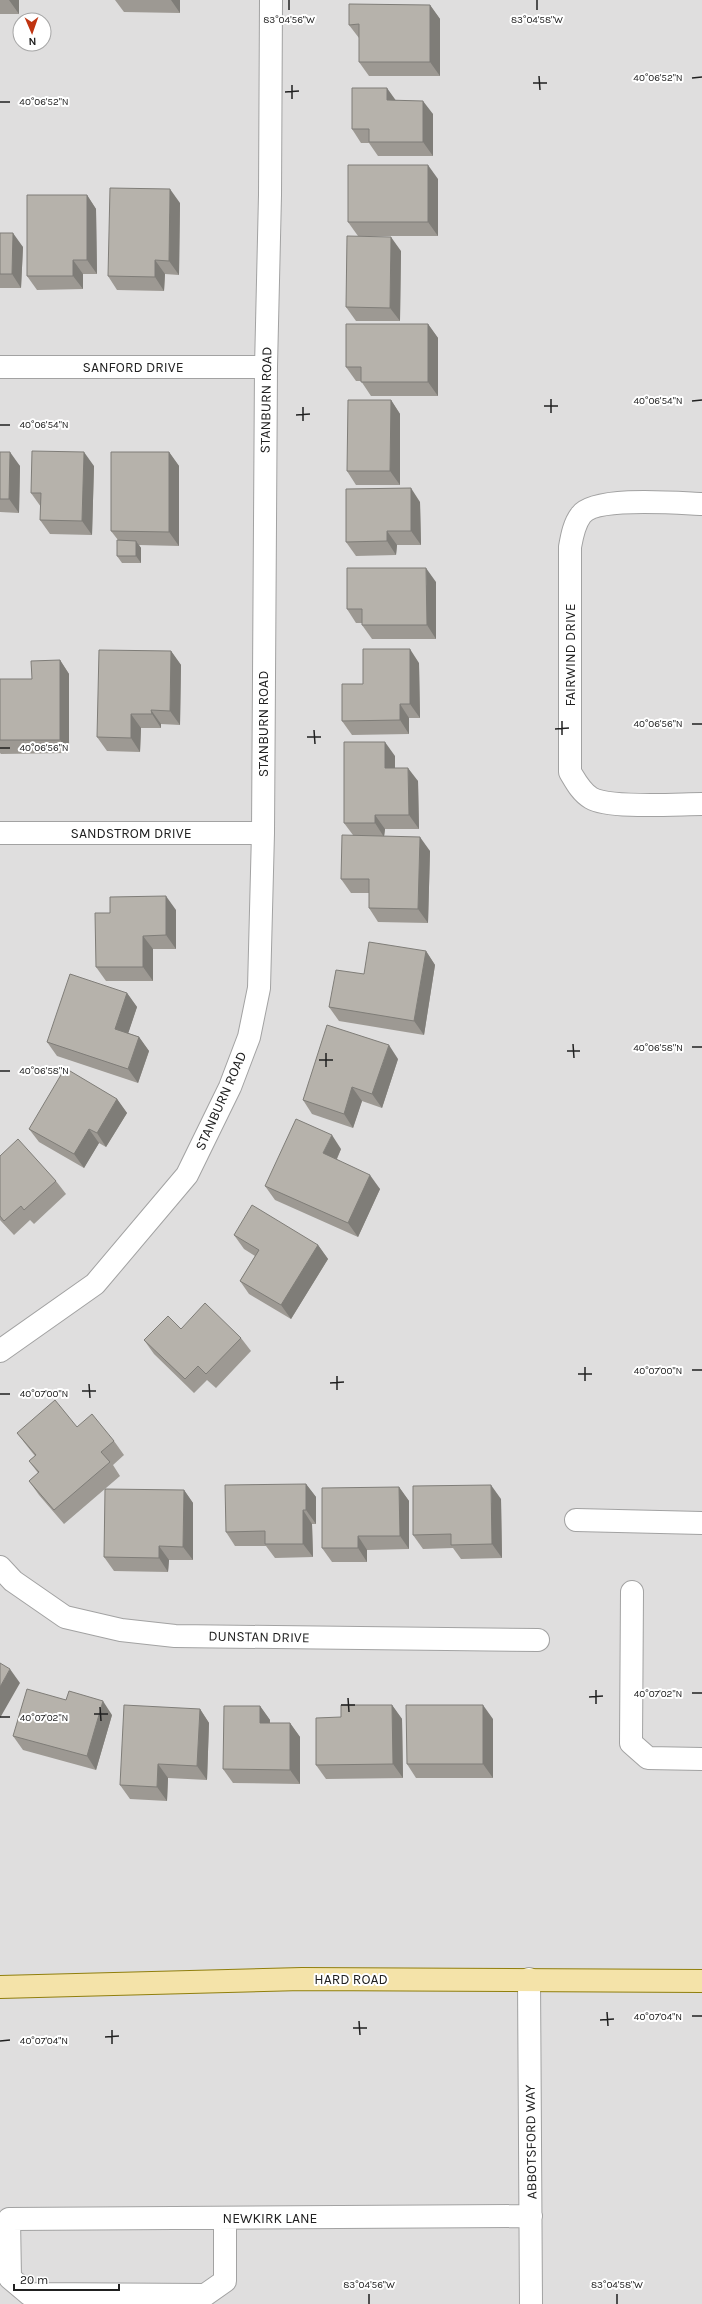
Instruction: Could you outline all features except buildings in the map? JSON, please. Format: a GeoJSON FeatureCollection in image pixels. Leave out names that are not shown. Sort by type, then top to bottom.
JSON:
{"type":"FeatureCollection","features":[{"type":"Feature","properties":{"kind":"main road","name":"HARD ROAD"},"geometry":{"type":"LineString","coordinates":[[0,1987],[302,1980],[529,1979],[702,1981]]}},
{"type":"Feature","properties":{"kind":"street","name":"STANBURN ROAD"},"geometry":{"type":"LineString","coordinates":[[0,1351],[96,1284],[187,1175],[230,1087],[248,1037],[259,988],[263,833],[266,367],[270,195],[271,0]]}},
{"type":"Feature","properties":{"kind":"street","name":"SANFORD DRIVE"},"geometry":{"type":"LineString","coordinates":[[0,367],[266,367]]}},
{"type":"Feature","properties":{"kind":"street","name":"FAIRWIND DRIVE"},"geometry":{"type":"LineString","coordinates":[[702,504],[610,503],[594,505],[581,514],[573,530],[570,547],[570,772],[578,788],[592,799],[608,803],[702,804]]}},
{"type":"Feature","properties":{"kind":"street","name":"SANDSTROM DRIVE"},"geometry":{"type":"LineString","coordinates":[[0,832],[263,833]]}},
{"type":"Feature","properties":{"kind":"street"},"geometry":{"type":"LineString","coordinates":[[576,1520],[702,1523]]}},
{"type":"Feature","properties":{"kind":"street","name":"DUNSTAN DRIVE"},"geometry":{"type":"LineString","coordinates":[[0,1567],[13,1581],[65,1617],[121,1630],[175,1636],[538,1640]]}},
{"type":"Feature","properties":{"kind":"street"},"geometry":{"type":"LineString","coordinates":[[632,1592],[631,1743],[648,1758],[702,1759]]}},
{"type":"Feature","properties":{"kind":"street","name":"ABBOTSFORD WAY"},"geometry":{"type":"LineString","coordinates":[[529,1979],[531,2304]]}},
{"type":"Feature","properties":{"kind":"street","name":"NEWKIRK LANE"},"geometry":{"type":"LineString","coordinates":[[225,2218],[224,2280],[205,2295],[29,2294],[10,2278],[9,2219],[531,2216]]}},
{"type":"Feature","properties":{"kind":"shaded area"},"geometry":{"type":"Polygon","coordinates":[[[0,0],[702,0],[702,1979],[0,1979],[0,0]]]}},
{"type":"Feature","properties":{"kind":"shaded area"},"geometry":{"type":"Polygon","coordinates":[[[702,1985],[702,2304],[0,2304],[0,1989],[702,1985]]]}}]}
